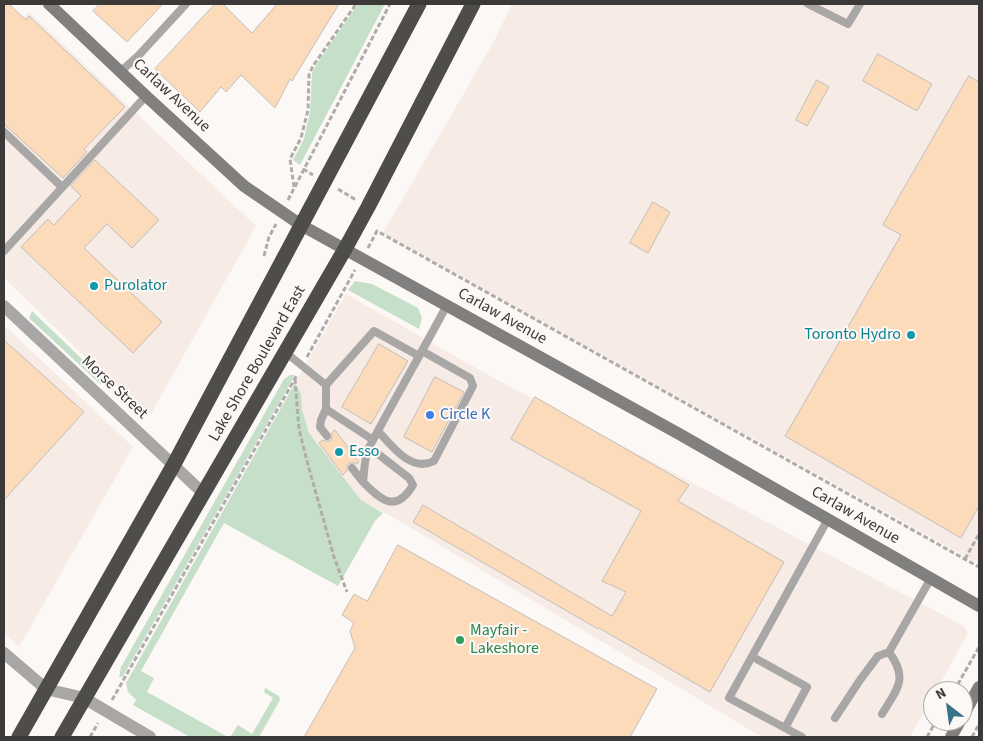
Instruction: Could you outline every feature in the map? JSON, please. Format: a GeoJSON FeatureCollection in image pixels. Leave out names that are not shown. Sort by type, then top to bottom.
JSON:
{"type":"FeatureCollection","features":[{"type":"Feature","properties":{"kind":"highway","name":"Lake Shore Boulevard East"},"geometry":{"type":"LineString","coordinates":[[19,737],[173,466],[419,4]]}},
{"type":"Feature","properties":{"kind":"highway","name":"Lake Shore Boulevard East"},"geometry":{"type":"LineString","coordinates":[[62,737],[368,208],[473,4]]}},
{"type":"Feature","properties":{"kind":"main road","name":"Carlaw Avenue"},"geometry":{"type":"LineString","coordinates":[[49,4],[244,186],[301,225],[682,435],[979,606]]}},
{"type":"Feature","properties":{"kind":"street","name":"Morse Street"},"geometry":{"type":"LineString","coordinates":[[4,306],[203,493]]}},
{"type":"Feature","properties":{"kind":"street"},"geometry":{"type":"LineString","coordinates":[[4,653],[46,689],[84,698],[150,737]]}},
{"type":"Feature","properties":{"kind":"lane"},"geometry":{"type":"LineString","coordinates":[[120,72],[138,56],[186,4]]}},
{"type":"Feature","properties":{"kind":"lane"},"geometry":{"type":"LineString","coordinates":[[808,4],[848,24],[860,4]]}},
{"type":"Feature","properties":{"kind":"lane"},"geometry":{"type":"LineString","coordinates":[[4,251],[146,96]]}},
{"type":"Feature","properties":{"kind":"lane"},"geometry":{"type":"LineString","coordinates":[[4,132],[62,187]]}},
{"type":"Feature","properties":{"kind":"lane"},"geometry":{"type":"LineString","coordinates":[[363,482],[369,446],[447,305]]}},
{"type":"Feature","properties":{"kind":"lane"},"geometry":{"type":"LineString","coordinates":[[327,436],[320,427],[326,409],[326,385],[374,331],[470,378],[473,386],[434,461],[428,465],[419,464],[399,454],[378,430]]}},
{"type":"Feature","properties":{"kind":"lane"},"geometry":{"type":"LineString","coordinates":[[285,352],[326,385]]}},
{"type":"Feature","properties":{"kind":"lane"},"geometry":{"type":"LineString","coordinates":[[326,409],[409,478],[413,485],[407,496],[398,501],[389,502],[376,495],[352,468]]}},
{"type":"Feature","properties":{"kind":"lane"},"geometry":{"type":"LineString","coordinates":[[802,737],[729,698],[828,520]]}},
{"type":"Feature","properties":{"kind":"lane"},"geometry":{"type":"LineString","coordinates":[[835,718],[878,656],[889,652],[932,578]]}},
{"type":"Feature","properties":{"kind":"lane"},"geometry":{"type":"LineString","coordinates":[[882,714],[900,683],[900,670],[889,652]]}},
{"type":"Feature","properties":{"kind":"lane"},"geometry":{"type":"LineString","coordinates":[[752,657],[807,688],[786,728]]}},
{"type":"Feature","properties":{"kind":"path"},"geometry":{"type":"LineString","coordinates":[[356,4],[313,66],[309,75],[308,110],[302,138],[290,159],[294,188],[390,4]]}},
{"type":"Feature","properties":{"kind":"path"},"geometry":{"type":"LineString","coordinates":[[303,169],[368,208]]}},
{"type":"Feature","properties":{"kind":"path"},"geometry":{"type":"LineString","coordinates":[[377,231],[979,567]]}},
{"type":"Feature","properties":{"kind":"path"},"geometry":{"type":"LineString","coordinates":[[264,256],[269,237]]}},
{"type":"Feature","properties":{"kind":"path"},"geometry":{"type":"LineString","coordinates":[[118,691],[347,284]]}},
{"type":"Feature","properties":{"kind":"path"},"geometry":{"type":"LineString","coordinates":[[295,378],[300,428],[308,465],[334,557],[347,592]]}},
{"type":"Feature","properties":{"kind":"path"},"geometry":{"type":"LineString","coordinates":[[965,559],[979,534]]}},
{"type":"Feature","properties":{"kind":"path"},"geometry":{"type":"LineString","coordinates":[[960,681],[979,647]]}},
{"type":"Feature","properties":{"kind":"path"},"geometry":{"type":"LineString","coordinates":[[972,737],[979,724]]}},
{"type":"Feature","properties":{"kind":"shaded area"},"geometry":{"type":"Polygon","coordinates":[[[512,4],[979,4],[979,564],[383,233],[493,43],[512,4]]]}},
{"type":"Feature","properties":{"kind":"shaded area"},"geometry":{"type":"Polygon","coordinates":[[[29,12],[256,226],[151,414],[112,383],[4,278],[4,39],[29,12]]]}},
{"type":"Feature","properties":{"kind":"shaded area"},"geometry":{"type":"Polygon","coordinates":[[[346,294],[488,375],[964,626],[967,631],[966,637],[942,681],[923,681],[923,714],[910,737],[762,737],[403,523],[361,500],[309,433],[302,408],[301,394],[295,383],[346,294]]]}},
{"type":"Feature","properties":{"kind":"shaded area"},"geometry":{"type":"Polygon","coordinates":[[[4,325],[133,447],[19,647],[4,633],[4,325]]]}},
{"type":"Feature","properties":{"kind":"green space"},"geometry":{"type":"Polygon","coordinates":[[[358,4],[385,4],[300,165],[293,160],[304,139],[310,112],[312,73],[358,4]]]}},
{"type":"Feature","properties":{"kind":"green space"},"geometry":{"type":"Polygon","coordinates":[[[355,281],[372,284],[418,308],[422,318],[419,329],[348,290],[355,281]]]}},
{"type":"Feature","properties":{"kind":"green space"},"geometry":{"type":"Polygon","coordinates":[[[32,311],[108,384],[100,384],[29,318],[32,311]]]}},
{"type":"Feature","properties":{"kind":"green space"},"geometry":{"type":"Polygon","coordinates":[[[290,375],[295,375],[123,676],[119,678],[121,667],[284,379],[290,375]]]}},
{"type":"Feature","properties":{"kind":"green space"},"geometry":{"type":"Polygon","coordinates":[[[295,383],[301,394],[302,409],[309,433],[361,500],[383,513],[375,521],[338,586],[224,523],[141,671],[154,678],[147,692],[228,737],[190,737],[133,705],[136,700],[128,692],[126,683],[295,383]]]}},
{"type":"Feature","properties":{"kind":"green space"},"geometry":{"type":"Polygon","coordinates":[[[265,688],[279,696],[280,700],[259,737],[230,737],[238,725],[252,734],[273,698],[264,692],[265,688]]]}},
{"type":"Feature","properties":{"kind":"building"},"geometry":{"type":"Polygon","coordinates":[[[4,4],[9,4],[26,20],[29,16],[125,107],[84,149],[87,152],[63,178],[4,124],[4,4]]]}},
{"type":"Feature","properties":{"kind":"building"},"geometry":{"type":"Polygon","coordinates":[[[100,4],[163,4],[127,42],[93,11],[100,4]]]}},
{"type":"Feature","properties":{"kind":"building"},"geometry":{"type":"Polygon","coordinates":[[[215,4],[223,4],[252,33],[277,4],[339,4],[292,81],[290,79],[275,108],[241,75],[226,92],[221,87],[200,112],[155,69],[215,4]]]}},
{"type":"Feature","properties":{"kind":"building"},"geometry":{"type":"Polygon","coordinates":[[[878,54],[932,84],[917,111],[863,81],[878,54]]]}},
{"type":"Feature","properties":{"kind":"building","name":"Toronto Hydro"},"geometry":{"type":"Polygon","coordinates":[[[969,76],[979,82],[979,506],[961,538],[785,436],[901,235],[883,225],[969,76]]]}},
{"type":"Feature","properties":{"kind":"building"},"geometry":{"type":"Polygon","coordinates":[[[817,80],[829,87],[807,126],[796,120],[817,80]]]}},
{"type":"Feature","properties":{"kind":"building","name":"Purolator"},"geometry":{"type":"Polygon","coordinates":[[[95,160],[159,220],[132,248],[107,224],[84,248],[162,322],[133,353],[21,247],[48,219],[54,225],[81,196],[71,186],[95,160]]]}},
{"type":"Feature","properties":{"kind":"building"},"geometry":{"type":"Polygon","coordinates":[[[653,202],[670,212],[648,253],[630,243],[653,202]]]}},
{"type":"Feature","properties":{"kind":"building"},"geometry":{"type":"Polygon","coordinates":[[[4,340],[84,412],[4,500],[4,340]]]}},
{"type":"Feature","properties":{"kind":"building"},"geometry":{"type":"Polygon","coordinates":[[[379,344],[408,361],[371,424],[342,407],[379,344]]]}},
{"type":"Feature","properties":{"kind":"building"},"geometry":{"type":"Polygon","coordinates":[[[435,377],[464,392],[432,452],[404,437],[435,377]]]}},
{"type":"Feature","properties":{"kind":"building"},"geometry":{"type":"Polygon","coordinates":[[[535,397],[689,485],[678,501],[784,562],[710,692],[413,522],[423,505],[612,616],[626,592],[602,581],[641,511],[511,439],[535,397]]]}},
{"type":"Feature","properties":{"kind":"building","name":"Esso"},"geometry":{"type":"Polygon","coordinates":[[[335,430],[359,462],[356,464],[349,463],[347,471],[343,475],[319,443],[323,440],[330,441],[335,430]]]}},
{"type":"Feature","properties":{"kind":"building","name":"Mayfair - Lakeshore"},"geometry":{"type":"Polygon","coordinates":[[[398,545],[657,689],[630,737],[304,737],[355,648],[350,631],[354,623],[342,615],[354,594],[367,601],[398,545]]]}},
{"type":"Feature","properties":{"kind":"place","name":"Purolator"},"geometry":{"type":"Point","coordinates":[94,286]}},
{"type":"Feature","properties":{"kind":"place","name":"Toronto Hydro"},"geometry":{"type":"Point","coordinates":[911,335]}},
{"type":"Feature","properties":{"kind":"place","name":"Circle K"},"geometry":{"type":"Point","coordinates":[430,415]}},
{"type":"Feature","properties":{"kind":"place","name":"Esso"},"geometry":{"type":"Point","coordinates":[339,452]}},
{"type":"Feature","properties":{"kind":"place","name":"Mayfair - Lakeshore"},"geometry":{"type":"Point","coordinates":[460,640]}}]}
